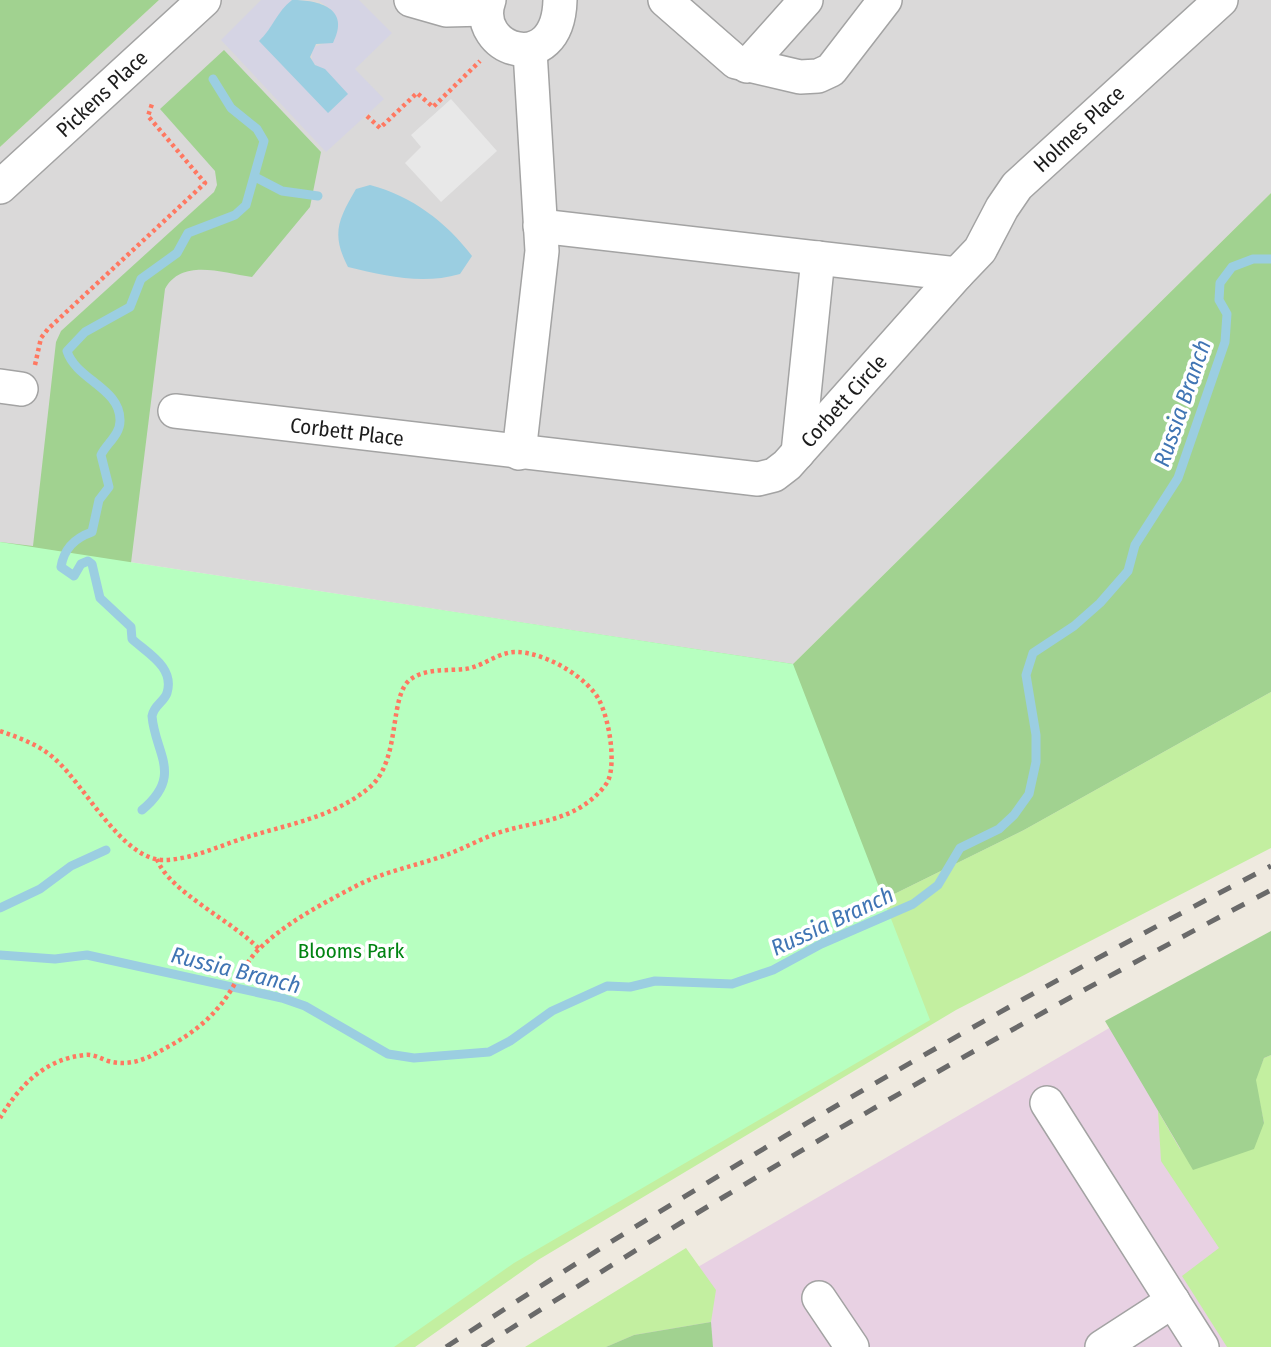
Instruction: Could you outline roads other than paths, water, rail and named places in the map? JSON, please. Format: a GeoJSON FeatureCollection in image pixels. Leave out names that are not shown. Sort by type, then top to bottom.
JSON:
{"type":"FeatureCollection","features":[{"type":"Feature","properties":{"kind":"street","name":"Pickens Place"},"geometry":{"type":"LineString","coordinates":[[0,187],[204,0]]}},
{"type":"Feature","properties":{"kind":"street"},"geometry":{"type":"LineString","coordinates":[[411,0],[446,10],[488,5],[488,24],[503,43],[511,48],[530,51],[548,41],[554,33],[561,0]]}},
{"type":"Feature","properties":{"kind":"street"},"geometry":{"type":"LineString","coordinates":[[665,0],[722,51],[747,66],[800,77],[818,76],[831,70],[885,0]]}},
{"type":"Feature","properties":{"kind":"street"},"geometry":{"type":"LineString","coordinates":[[747,66],[806,0]]}},
{"type":"Feature","properties":{"kind":"street","name":"Holmes Place"},"geometry":{"type":"LineString","coordinates":[[957,274],[980,250],[1017,186],[1221,0]]}},
{"type":"Feature","properties":{"kind":"street"},"geometry":{"type":"LineString","coordinates":[[519,453],[542,251],[530,51]]}},
{"type":"Feature","properties":{"kind":"street"},"geometry":{"type":"LineString","coordinates":[[540,226],[957,274]]}},
{"type":"Feature","properties":{"kind":"street"},"geometry":{"type":"LineString","coordinates":[[798,453],[818,258]]}},
{"type":"Feature","properties":{"kind":"street","name":"Corbett Circle"},"geometry":{"type":"LineString","coordinates":[[519,453],[758,479],[774,475],[798,453],[957,274]]}},
{"type":"Feature","properties":{"kind":"street","name":"Corbett Place"},"geometry":{"type":"LineString","coordinates":[[175,411],[519,453]]}},
{"type":"Feature","properties":{"kind":"street"},"geometry":{"type":"LineString","coordinates":[[1047,1103],[1202,1347]]}},
{"type":"Feature","properties":{"kind":"street"},"geometry":{"type":"LineString","coordinates":[[819,1298],[852,1347]]}},
{"type":"Feature","properties":{"kind":"street"},"geometry":{"type":"LineString","coordinates":[[1102,1347],[1173,1301]]}},
{"type":"Feature","properties":{"kind":"water"},"geometry":{"type":"Polygon","coordinates":[[[292,0],[322,4],[335,14],[338,22],[333,43],[316,44],[310,57],[315,65],[325,69],[348,94],[328,113],[259,41],[282,9],[292,0]]]}},
{"type":"Feature","properties":{"kind":"water"},"geometry":{"type":"Polygon","coordinates":[[[370,185],[414,203],[451,232],[472,256],[460,274],[418,279],[348,267],[338,236],[341,219],[356,189],[370,185]]]}},
{"type":"Feature","properties":{"kind":"waterway"},"geometry":{"type":"LineString","coordinates":[[142,810],[162,786],[164,764],[152,716],[166,696],[167,676],[158,662],[132,639],[131,627],[100,598],[92,564],[88,561],[81,564],[74,576],[61,567],[71,545],[92,532],[99,500],[109,487],[101,455],[118,431],[120,421],[113,400],[79,370],[67,351],[85,332],[130,307],[141,279],[177,253],[188,233],[235,215],[246,205],[264,141],[257,129],[231,108],[213,79]]}},
{"type":"Feature","properties":{"kind":"waterway"},"geometry":{"type":"LineString","coordinates":[[255,177],[282,191],[318,196]]}},
{"type":"Feature","properties":{"kind":"waterway","name":"Russia Branch"},"geometry":{"type":"LineString","coordinates":[[0,955],[55,959],[87,955],[282,998],[305,1006],[388,1054],[414,1058],[489,1052],[510,1041],[552,1011],[607,986],[630,987],[655,981],[732,984],[773,970],[821,944],[913,904],[938,885],[960,848],[999,829],[1014,815],[1029,794],[1036,762],[1036,735],[1026,675],[1033,653],[1074,626],[1100,603],[1128,571],[1135,545],[1178,478],[1225,342],[1227,314],[1219,300],[1220,283],[1232,267],[1253,259],[1271,259]]}},
{"type":"Feature","properties":{"kind":"waterway"},"geometry":{"type":"LineString","coordinates":[[0,908],[40,889],[71,866],[106,850]]}},
{"type":"Feature","properties":{"kind":"railway"},"geometry":{"type":"LineString","coordinates":[[446,1347],[546,1282],[852,1096],[1060,979],[1271,866]]}},
{"type":"Feature","properties":{"kind":"railway"},"geometry":{"type":"LineString","coordinates":[[482,1347],[675,1226],[871,1110],[970,1053],[1271,890]]}},
{"type":"Feature","properties":{"kind":"park label","name":"Blooms Park"},"geometry":{"type":"Point","coordinates":[351,951]}}]}
